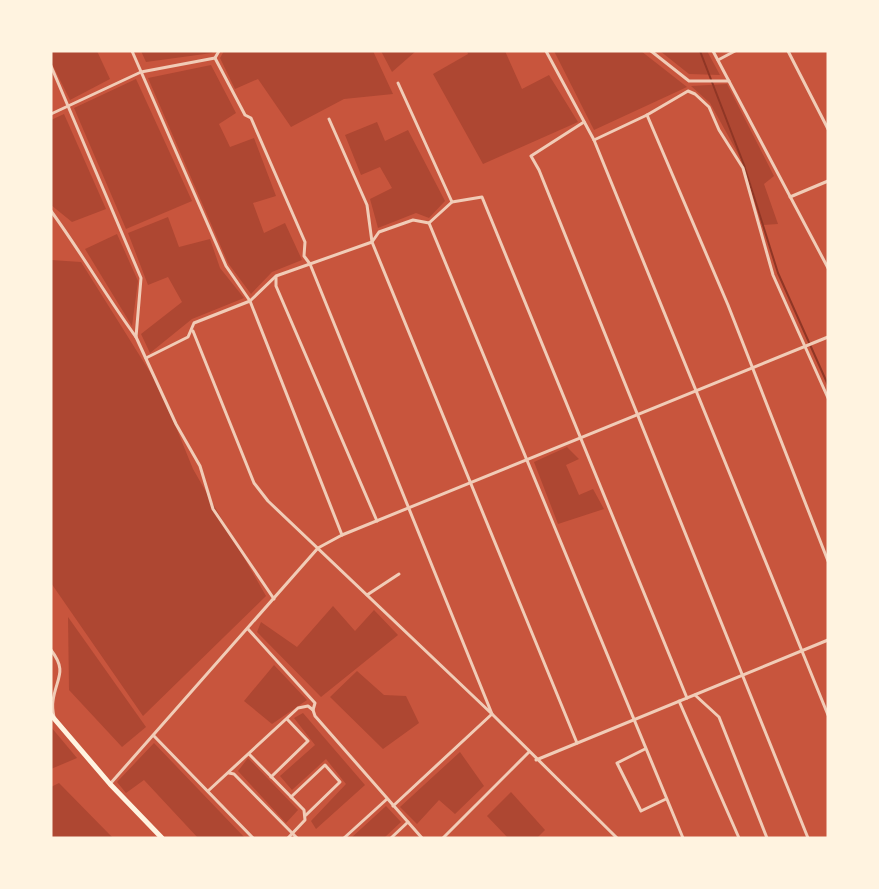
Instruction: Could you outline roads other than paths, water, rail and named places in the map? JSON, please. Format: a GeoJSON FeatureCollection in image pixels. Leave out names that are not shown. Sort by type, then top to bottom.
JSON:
{"type":"FeatureCollection","features":[{"type":"Feature","properties":{"kind":"main road"},"geometry":{"type":"LineString","coordinates":[[52,717],[110,784],[162,838]]}},
{"type":"Feature","properties":{"kind":"street"},"geometry":{"type":"LineString","coordinates":[[132,51],[226,266],[250,300],[342,535]]}},
{"type":"Feature","properties":{"kind":"street"},"geometry":{"type":"LineString","coordinates":[[51,114],[141,72],[215,58],[220,51]]}},
{"type":"Feature","properties":{"kind":"street"},"geometry":{"type":"LineString","coordinates":[[546,51],[594,140],[828,715]]}},
{"type":"Feature","properties":{"kind":"street"},"geometry":{"type":"LineString","coordinates":[[651,51],[689,81],[729,81]]}},
{"type":"Feature","properties":{"kind":"street"},"geometry":{"type":"LineString","coordinates":[[713,51],[828,268]]}},
{"type":"Feature","properties":{"kind":"street"},"geometry":{"type":"LineString","coordinates":[[718,60],[735,51]]}},
{"type":"Feature","properties":{"kind":"street"},"geometry":{"type":"LineString","coordinates":[[788,51],[828,129]]}},
{"type":"Feature","properties":{"kind":"street"},"geometry":{"type":"LineString","coordinates":[[215,58],[245,116],[251,118],[305,242],[304,256],[310,264],[492,714]]}},
{"type":"Feature","properties":{"kind":"street"},"geometry":{"type":"LineString","coordinates":[[51,66],[141,278],[136,337]]}},
{"type":"Feature","properties":{"kind":"street"},"geometry":{"type":"LineString","coordinates":[[398,83],[452,202]]}},
{"type":"Feature","properties":{"kind":"street"},"geometry":{"type":"LineString","coordinates":[[594,140],[647,115],[688,91],[695,94],[710,107],[719,130],[743,168],[773,275],[828,398]]}},
{"type":"Feature","properties":{"kind":"street"},"geometry":{"type":"LineString","coordinates":[[647,115],[728,305],[828,561]]}},
{"type":"Feature","properties":{"kind":"street"},"geometry":{"type":"LineString","coordinates":[[328,119],[367,205],[372,242],[577,743]]}},
{"type":"Feature","properties":{"kind":"street"},"geometry":{"type":"LineString","coordinates":[[584,122],[530,156],[539,170],[744,675],[808,838]]}},
{"type":"Feature","properties":{"kind":"street"},"geometry":{"type":"LineString","coordinates":[[790,197],[828,181]]}},
{"type":"Feature","properties":{"kind":"street"},"geometry":{"type":"LineString","coordinates":[[429,223],[452,202],[482,198],[687,698]]}},
{"type":"Feature","properties":{"kind":"street"},"geometry":{"type":"LineString","coordinates":[[51,211],[81,251],[105,294],[136,337],[176,424],[200,466],[213,508],[274,599]]}},
{"type":"Feature","properties":{"kind":"street"},"geometry":{"type":"LineString","coordinates":[[146,358],[188,337],[194,322],[250,300],[276,276],[372,242],[378,232],[413,220],[429,223]]}},
{"type":"Feature","properties":{"kind":"street"},"geometry":{"type":"LineString","coordinates":[[429,223],[632,720],[683,838]]}},
{"type":"Feature","properties":{"kind":"street"},"geometry":{"type":"LineString","coordinates":[[276,276],[276,286],[377,521]]}},
{"type":"Feature","properties":{"kind":"street"},"geometry":{"type":"LineString","coordinates":[[192,330],[254,483],[268,501],[492,714],[536,760],[617,838]]}},
{"type":"Feature","properties":{"kind":"street"},"geometry":{"type":"LineString","coordinates":[[110,784],[318,548],[342,535],[828,337]]}},
{"type":"Feature","properties":{"kind":"street"},"geometry":{"type":"LineString","coordinates":[[366,595],[399,574]]}},
{"type":"Feature","properties":{"kind":"street"},"geometry":{"type":"LineString","coordinates":[[248,629],[315,703],[313,710]]}},
{"type":"Feature","properties":{"kind":"street"},"geometry":{"type":"LineString","coordinates":[[536,760],[828,640]]}},
{"type":"Feature","properties":{"kind":"street"},"geometry":{"type":"LineString","coordinates":[[51,650],[61,667],[60,680],[52,702],[52,717]]}},
{"type":"Feature","properties":{"kind":"street"},"geometry":{"type":"LineString","coordinates":[[695,695],[719,717],[767,838]]}},
{"type":"Feature","properties":{"kind":"street"},"geometry":{"type":"LineString","coordinates":[[679,701],[739,838]]}},
{"type":"Feature","properties":{"kind":"street"},"geometry":{"type":"LineString","coordinates":[[208,791],[303,706],[313,710],[321,723],[422,838]]}},
{"type":"Feature","properties":{"kind":"street"},"geometry":{"type":"LineString","coordinates":[[393,806],[492,714]]}},
{"type":"Feature","properties":{"kind":"street"},"geometry":{"type":"LineString","coordinates":[[271,777],[308,741],[287,719]]}},
{"type":"Feature","properties":{"kind":"street"},"geometry":{"type":"LineString","coordinates":[[154,736],[253,838]]}},
{"type":"Feature","properties":{"kind":"street"},"geometry":{"type":"LineString","coordinates":[[645,750],[617,764],[641,811],[666,798]]}},
{"type":"Feature","properties":{"kind":"street"},"geometry":{"type":"LineString","coordinates":[[443,838],[529,752]]}},
{"type":"Feature","properties":{"kind":"street"},"geometry":{"type":"LineString","coordinates":[[249,754],[306,815]]}},
{"type":"Feature","properties":{"kind":"street"},"geometry":{"type":"LineString","coordinates":[[288,838],[305,820],[306,815],[340,782],[325,765],[291,797]]}},
{"type":"Feature","properties":{"kind":"street"},"geometry":{"type":"LineString","coordinates":[[228,772],[234,774],[297,838]]}},
{"type":"Feature","properties":{"kind":"street"},"geometry":{"type":"LineString","coordinates":[[344,838],[387,799]]}},
{"type":"Feature","properties":{"kind":"street"},"geometry":{"type":"LineString","coordinates":[[391,838],[408,822]]}},
{"type":"Feature","properties":{"kind":"waterway"},"geometry":{"type":"LineString","coordinates":[[700,51],[744,165],[778,273],[828,385]]}}]}
